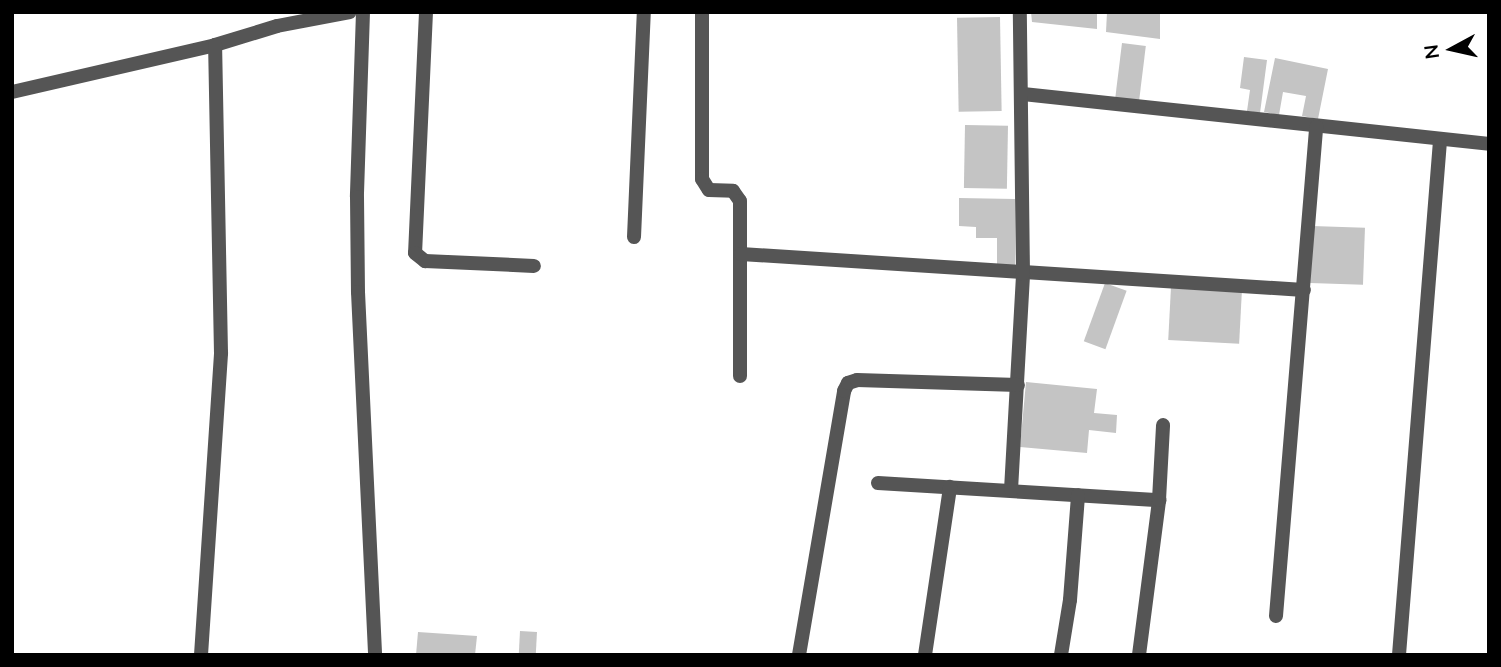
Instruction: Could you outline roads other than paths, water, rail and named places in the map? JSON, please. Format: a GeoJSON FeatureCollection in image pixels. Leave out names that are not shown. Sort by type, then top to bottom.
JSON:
{"type":"FeatureCollection","features":[{"type":"Feature","properties":{"kind":"street"},"geometry":{"type":"LineString","coordinates":[[12,92],[215,45],[275,19],[350,12]]}},
{"type":"Feature","properties":{"kind":"street"},"geometry":{"type":"LineString","coordinates":[[363,12],[358,292],[375,655]]}},
{"type":"Feature","properties":{"kind":"street"},"geometry":{"type":"LineString","coordinates":[[426,12],[415,253],[425,261],[534,266]]}},
{"type":"Feature","properties":{"kind":"street"},"geometry":{"type":"LineString","coordinates":[[634,237],[644,12]]}},
{"type":"Feature","properties":{"kind":"street"},"geometry":{"type":"LineString","coordinates":[[702,12],[702,180],[709,190],[733,191],[738,195],[741,254],[740,376]]}},
{"type":"Feature","properties":{"kind":"street"},"geometry":{"type":"LineString","coordinates":[[1011,490],[1023,274],[1020,12]]}},
{"type":"Feature","properties":{"kind":"street"},"geometry":{"type":"LineString","coordinates":[[201,655],[221,353],[215,45]]}},
{"type":"Feature","properties":{"kind":"street"},"geometry":{"type":"LineString","coordinates":[[1023,94],[1440,141],[1489,144]]}},
{"type":"Feature","properties":{"kind":"street"},"geometry":{"type":"LineString","coordinates":[[1276,616],[1316,127]]}},
{"type":"Feature","properties":{"kind":"street"},"geometry":{"type":"LineString","coordinates":[[1399,655],[1440,141]]}},
{"type":"Feature","properties":{"kind":"street"},"geometry":{"type":"LineString","coordinates":[[741,254],[1304,290]]}},
{"type":"Feature","properties":{"kind":"street"},"geometry":{"type":"LineString","coordinates":[[799,655],[844,391],[848,383],[857,380],[1018,385]]}},
{"type":"Feature","properties":{"kind":"street"},"geometry":{"type":"LineString","coordinates":[[1139,655],[1159,500],[1163,425]]}},
{"type":"Feature","properties":{"kind":"street"},"geometry":{"type":"LineString","coordinates":[[878,483],[1159,500]]}},
{"type":"Feature","properties":{"kind":"street"},"geometry":{"type":"LineString","coordinates":[[925,655],[950,487]]}},
{"type":"Feature","properties":{"kind":"street"},"geometry":{"type":"LineString","coordinates":[[1061,655],[1070,600],[1078,495]]}}]}
